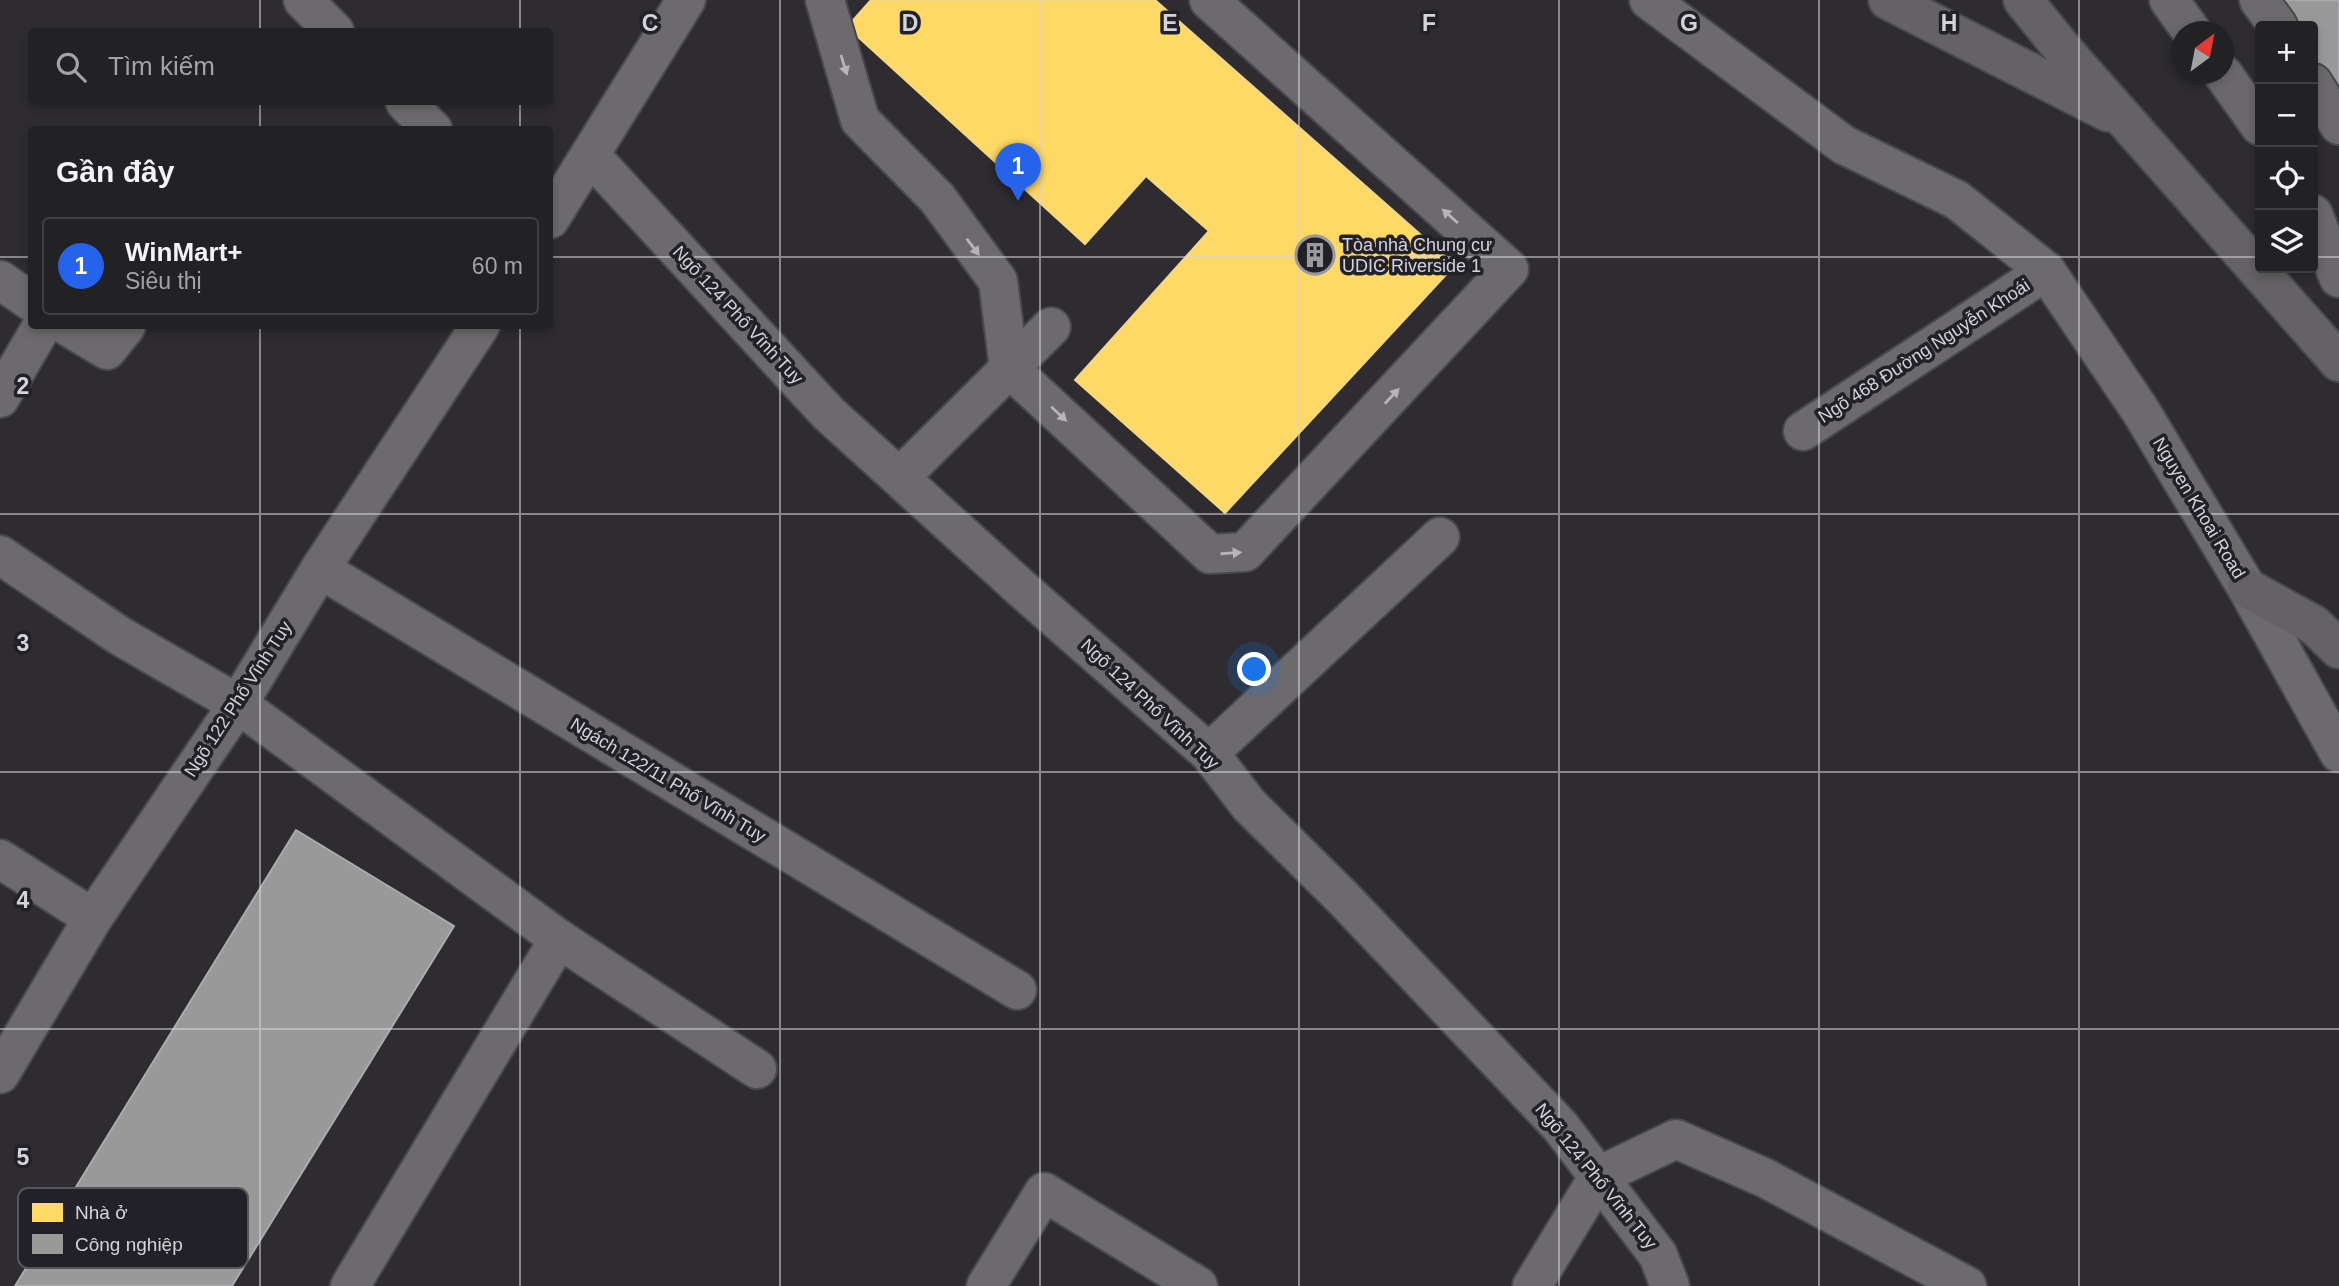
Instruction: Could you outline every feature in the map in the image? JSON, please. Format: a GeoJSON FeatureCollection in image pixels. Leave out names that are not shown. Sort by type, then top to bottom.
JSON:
{"type":"FeatureCollection","features":[{"type":"Feature","properties":{"kind":"highway"},"geometry":{"type":"LineString","coordinates":[[2169,0],[2184,21]]}},
{"type":"Feature","properties":{"kind":"highway"},"geometry":{"type":"LineString","coordinates":[[2230,84],[2255,119]]}},
{"type":"Feature","properties":{"kind":"highway"},"geometry":{"type":"LineString","coordinates":[[2318,226],[2339,278]]}},
{"type":"Feature","properties":{"kind":"main road"},"geometry":{"type":"LineString","coordinates":[[1888,0],[2126,121]]}},
{"type":"Feature","properties":{"kind":"main road"},"geometry":{"type":"LineString","coordinates":[[1996,0],[2065,52]]}},
{"type":"Feature","properties":{"kind":"main road"},"geometry":{"type":"LineString","coordinates":[[2023,0],[2065,52],[2339,362]]}},
{"type":"Feature","properties":{"kind":"main road"},"geometry":{"type":"LineString","coordinates":[[2247,587],[2314,625],[2339,649]]}},
{"type":"Feature","properties":{"kind":"street"},"geometry":{"type":"LineString","coordinates":[[303,0],[331,28]]}},
{"type":"Feature","properties":{"kind":"street"},"geometry":{"type":"LineString","coordinates":[[553,214],[686,0]]}},
{"type":"Feature","properties":{"kind":"street"},"geometry":{"type":"LineString","coordinates":[[825,0],[860,120],[937,198],[998,282],[1009,368],[1210,554],[1245,552],[1509,269],[1209,0]]}},
{"type":"Feature","properties":{"kind":"street","name":"Nguyen Khoai Road"},"geometry":{"type":"LineString","coordinates":[[1649,0],[1844,145],[1957,200],[2046,271],[2140,410],[2247,587],[2339,753]]}},
{"type":"Feature","properties":{"kind":"street"},"geometry":{"type":"LineString","coordinates":[[2259,0],[2274,21]]}},
{"type":"Feature","properties":{"kind":"street"},"geometry":{"type":"LineString","coordinates":[[2314,84],[2339,125]]}},
{"type":"Feature","properties":{"kind":"street"},"geometry":{"type":"LineString","coordinates":[[408,105],[429,126]]}},
{"type":"Feature","properties":{"kind":"street","name":"Ngõ 124 Phố Vĩnh Tuy"},"geometry":{"type":"LineString","coordinates":[[590,155],[828,413],[1022,589],[1209,753],[1249,805],[1344,900],[1551,1117],[1658,1255],[1670,1286]]}},
{"type":"Feature","properties":{"kind":"street","name":"Ngõ 468 Đường Nguyễn Khoái"},"geometry":{"type":"LineString","coordinates":[[1803,431],[2046,271]]}},
{"type":"Feature","properties":{"kind":"street"},"geometry":{"type":"LineString","coordinates":[[0,281],[28,299]]}},
{"type":"Feature","properties":{"kind":"street"},"geometry":{"type":"LineString","coordinates":[[900,477],[1051,327]]}},
{"type":"Feature","properties":{"kind":"street"},"geometry":{"type":"LineString","coordinates":[[0,398],[40,329]]}},
{"type":"Feature","properties":{"kind":"street"},"geometry":{"type":"LineString","coordinates":[[72,329],[107,350],[124,329]]}},
{"type":"Feature","properties":{"kind":"street","name":"Ngõ 122 Phố Vĩnh Tuy"},"geometry":{"type":"LineString","coordinates":[[0,1074],[93,918],[238,704],[320,569],[478,329]]}},
{"type":"Feature","properties":{"kind":"street"},"geometry":{"type":"LineString","coordinates":[[1209,753],[1440,537]]}},
{"type":"Feature","properties":{"kind":"street"},"geometry":{"type":"LineString","coordinates":[[0,555],[120,636],[238,704],[559,939],[757,1069]]}},
{"type":"Feature","properties":{"kind":"street","name":"Ngách 122/11 Phố Vĩnh Tuy"},"geometry":{"type":"LineString","coordinates":[[320,569],[1017,990]]}},
{"type":"Feature","properties":{"kind":"street"},"geometry":{"type":"LineString","coordinates":[[0,859],[93,918]]}},
{"type":"Feature","properties":{"kind":"street"},"geometry":{"type":"LineString","coordinates":[[350,1286],[559,939]]}},
{"type":"Feature","properties":{"kind":"street"},"geometry":{"type":"LineString","coordinates":[[1532,1286],[1599,1176],[1676,1139],[1765,1178],[1967,1286]]}},
{"type":"Feature","properties":{"kind":"street"},"geometry":{"type":"LineString","coordinates":[[986,1286],[1044,1192],[1198,1286]]}},
{"type":"Feature","properties":{"kind":"building: Nhà ở","name":"Tòa nhà Chung cư UDIC Riverside 1"},"geometry":{"type":"Polygon","coordinates":[[[871,0],[1155,0],[1455,265],[1225,513],[1075,380],[1209,231],[1146,176],[1085,244],[847,27],[871,0]]]}},
{"type":"Feature","properties":{"kind":"building: Công nghiệp"},"geometry":{"type":"Polygon","coordinates":[[[2266,0],[2339,0],[2339,103],[2318,73],[2318,21],[2281,21],[2266,0]]]}},
{"type":"Feature","properties":{"kind":"building: Công nghiệp"},"geometry":{"type":"Polygon","coordinates":[[[296,830],[454,926],[248,1260],[248,1188],[75,1188],[296,830]]]}},
{"type":"Feature","properties":{"kind":"building: Công nghiệp"},"geometry":{"type":"Polygon","coordinates":[[[26,1268],[243,1268],[232,1286],[15,1286],[26,1268]]]}},
{"type":"Feature","properties":{"kind":"place","name":"WinMart+"},"geometry":{"type":"Point","coordinates":[1018,201]}},
{"type":"Feature","properties":{"kind":"place","name":"Tòa nhà Chung cư UDIC Riverside 1"},"geometry":{"type":"Point","coordinates":[1315,255]}}]}
